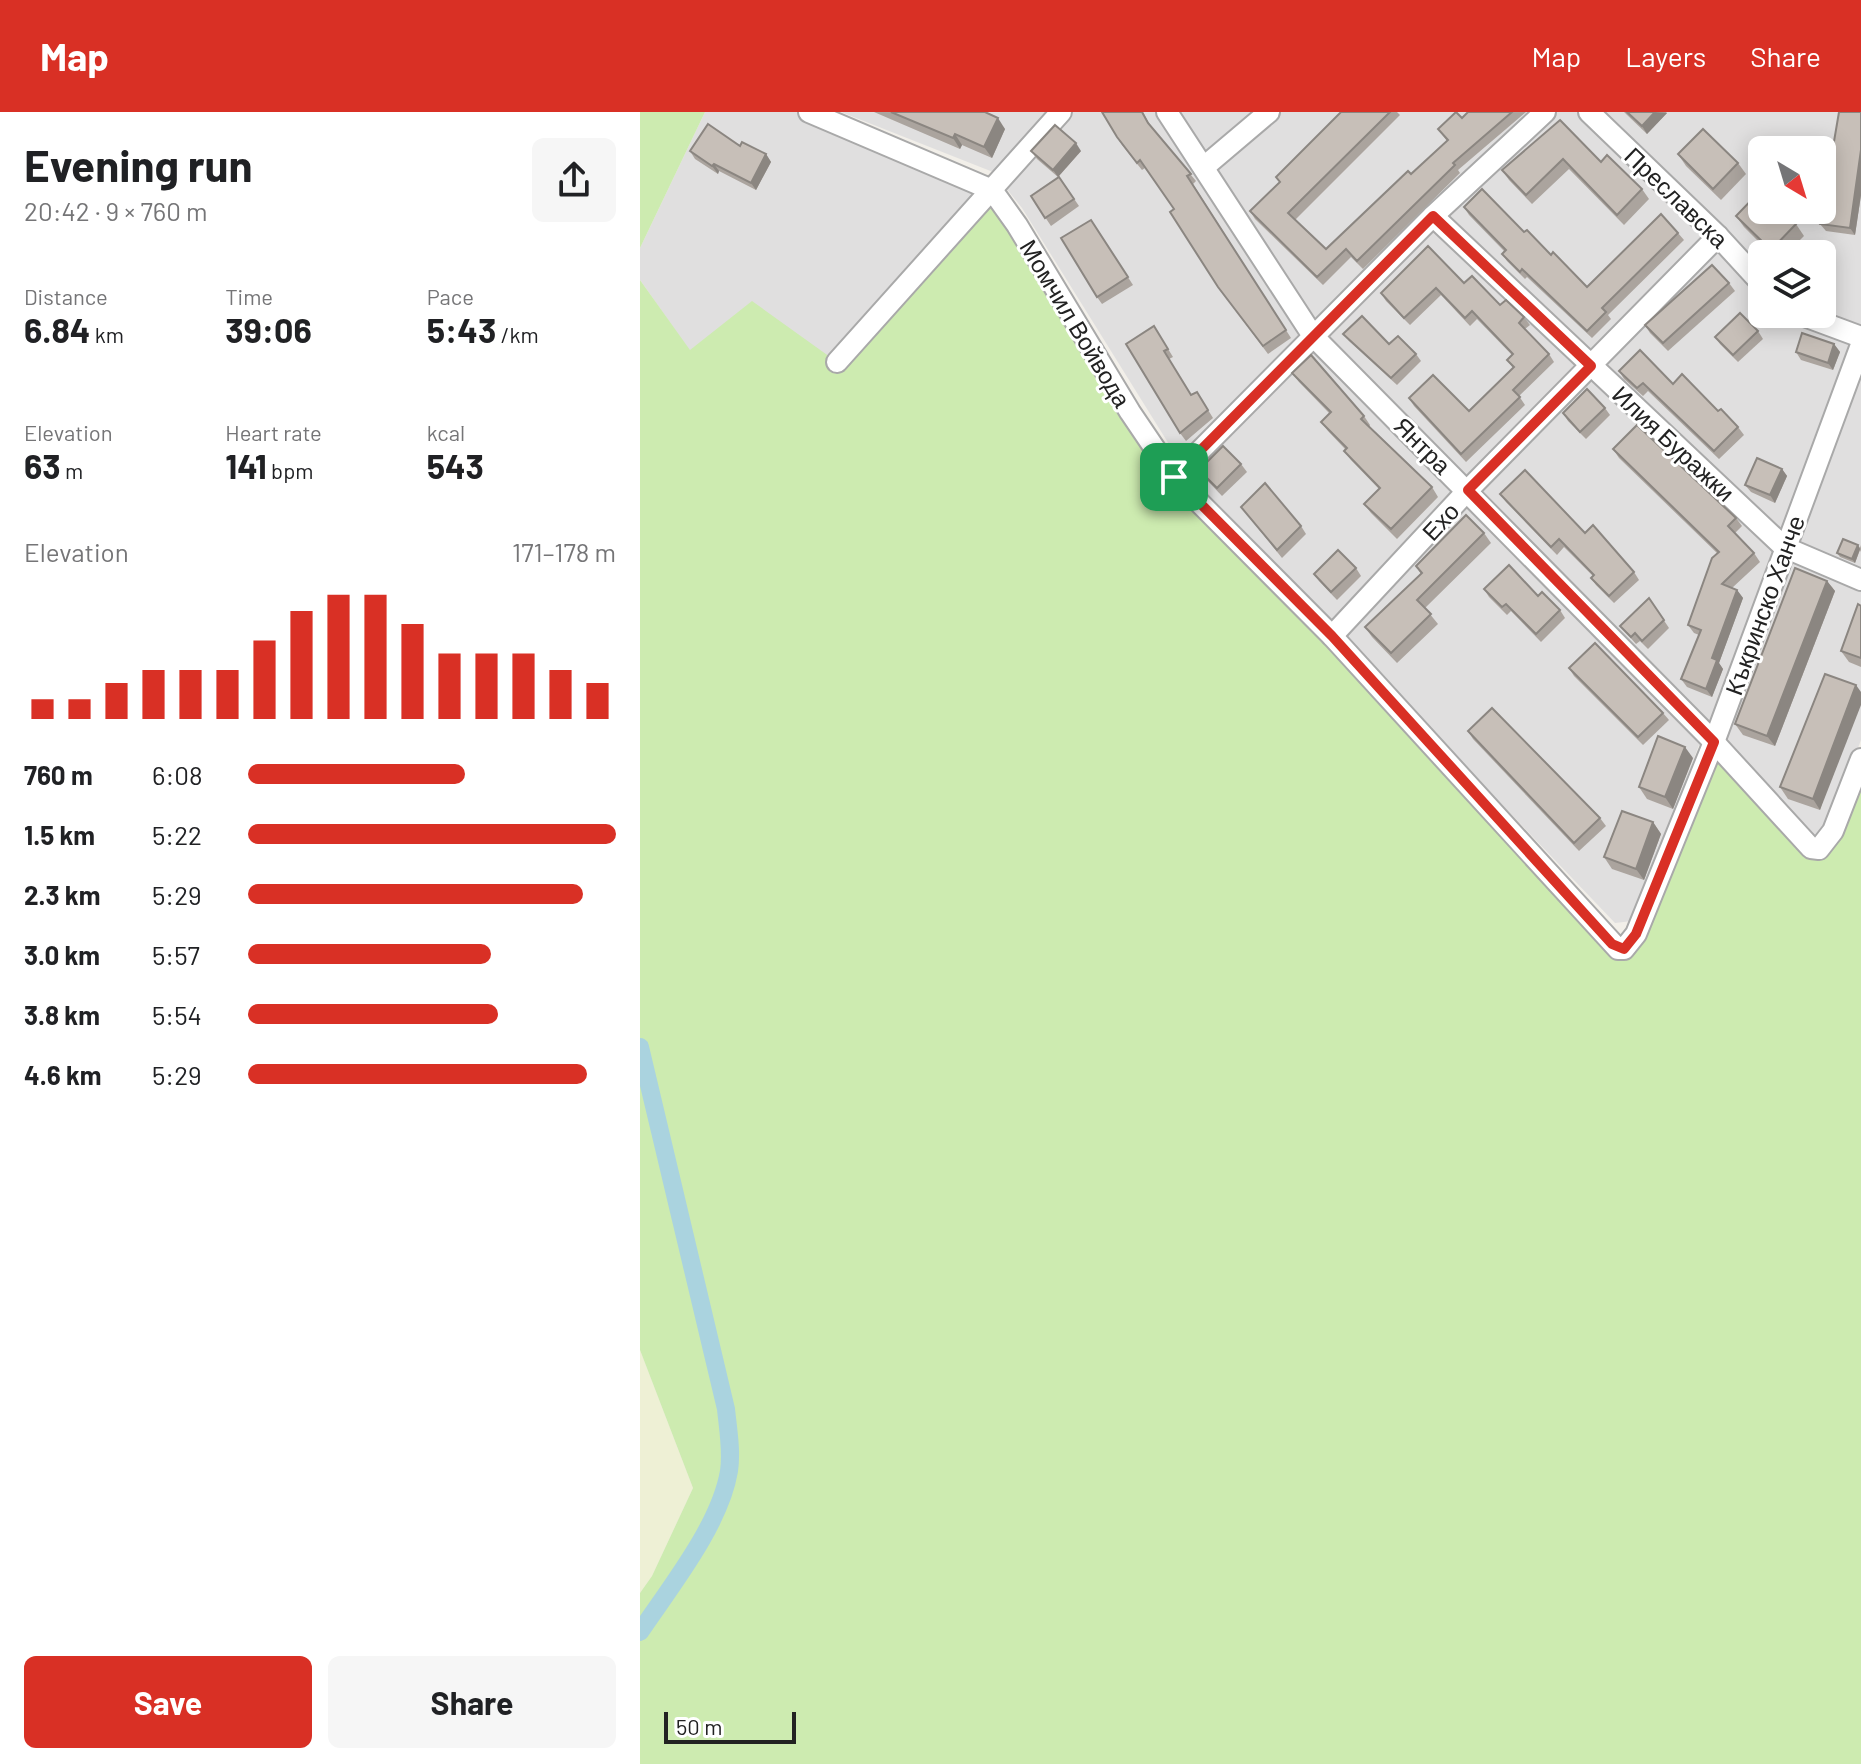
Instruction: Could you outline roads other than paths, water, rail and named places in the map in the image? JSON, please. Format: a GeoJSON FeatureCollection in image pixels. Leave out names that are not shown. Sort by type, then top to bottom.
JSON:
{"type":"FeatureCollection","features":[{"type":"Feature","properties":{"kind":"street"},"geometry":{"type":"LineString","coordinates":[[809,112],[992,190]]}},
{"type":"Feature","properties":{"kind":"street"},"geometry":{"type":"LineString","coordinates":[[837,362],[1061,112]]}},
{"type":"Feature","properties":{"kind":"street","name":"Янтра"},"geometry":{"type":"LineString","coordinates":[[1167,112],[1313,336],[1714,742],[1802,840],[1819,849],[1833,831],[1861,759]]}},
{"type":"Feature","properties":{"kind":"street"},"geometry":{"type":"LineString","coordinates":[[1204,167],[1269,112]]}},
{"type":"Feature","properties":{"kind":"street"},"geometry":{"type":"LineString","coordinates":[[1174,477],[1433,216],[1545,112]]}},
{"type":"Feature","properties":{"kind":"street","name":"Преславска"},"geometry":{"type":"LineString","coordinates":[[1589,112],[1748,269]]}},
{"type":"Feature","properties":{"kind":"street","name":"Момчил Войвода"},"geometry":{"type":"LineString","coordinates":[[992,190],[1174,477],[1332,636],[1612,944],[1624,949]]}},
{"type":"Feature","properties":{"kind":"street","name":"Илия Буражки"},"geometry":{"type":"LineString","coordinates":[[1433,216],[1784,547],[1861,580]]}},
{"type":"Feature","properties":{"kind":"street","name":"Ехо"},"geometry":{"type":"LineString","coordinates":[[1332,636],[1468,490],[1718,236]]}},
{"type":"Feature","properties":{"kind":"street"},"geometry":{"type":"LineString","coordinates":[[1836,328],[1861,337]]}},
{"type":"Feature","properties":{"kind":"street","name":"Къкринско Ханче"},"geometry":{"type":"LineString","coordinates":[[1624,949],[1636,934],[1714,742],[1861,345]]}},
{"type":"Feature","properties":{"kind":"waterway"},"geometry":{"type":"LineString","coordinates":[[640,1047],[726,1409],[730,1456],[724,1492],[705,1534],[640,1632]]}}]}
